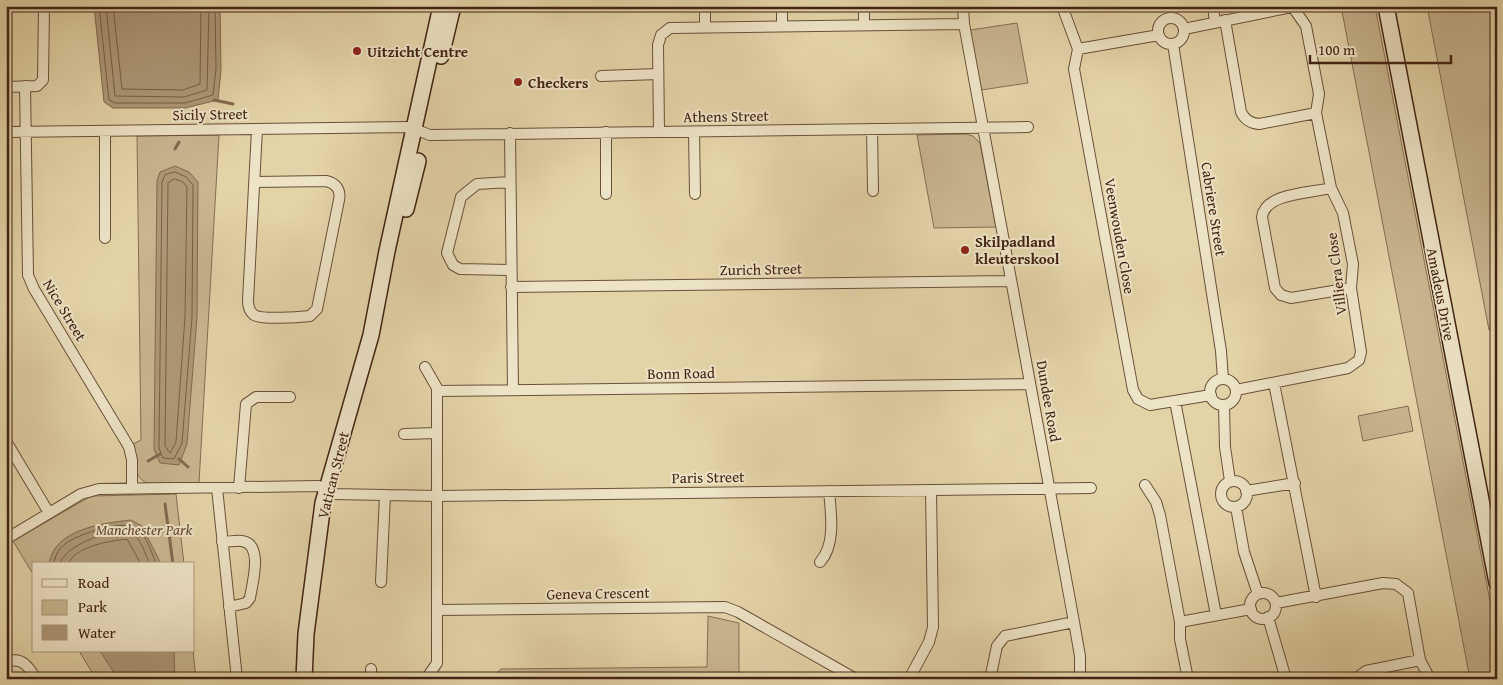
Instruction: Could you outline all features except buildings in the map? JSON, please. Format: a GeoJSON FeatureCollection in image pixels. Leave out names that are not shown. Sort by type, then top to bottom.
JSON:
{"type":"FeatureCollection","features":[{"type":"Feature","properties":{"kind":"street"},"geometry":{"type":"LineString","coordinates":[[6,87],[40,85],[43,80],[44,6]]}},
{"type":"Feature","properties":{"kind":"street","name":"Vatican Street"},"geometry":{"type":"LineString","coordinates":[[419,131],[441,6]]}},
{"type":"Feature","properties":{"kind":"street","name":"Vatican Street"},"geometry":{"type":"LineString","coordinates":[[304,679],[311,591],[326,491],[362,370],[378,304],[387,251],[452,6]]}},
{"type":"Feature","properties":{"kind":"street"},"geometry":{"type":"LineString","coordinates":[[705,6],[705,27]]}},
{"type":"Feature","properties":{"kind":"street"},"geometry":{"type":"LineString","coordinates":[[782,6],[782,26]]}},
{"type":"Feature","properties":{"kind":"street"},"geometry":{"type":"LineString","coordinates":[[864,6],[864,25]]}},
{"type":"Feature","properties":{"kind":"street","name":"Dundee Road"},"geometry":{"type":"LineString","coordinates":[[963,6],[964,24],[1080,656],[1080,679]]}},
{"type":"Feature","properties":{"kind":"street","name":"Veenwouden Close"},"geometry":{"type":"LineString","coordinates":[[1062,6],[1078,49],[1074,69],[1133,390],[1138,399],[1150,404],[1211,395]]}},
{"type":"Feature","properties":{"kind":"street"},"geometry":{"type":"LineString","coordinates":[[1213,6],[1220,21],[1240,112],[1244,118],[1259,124],[1316,114]]}},
{"type":"Feature","properties":{"kind":"street","name":"Amadeus Drive"},"geometry":{"type":"LineString","coordinates":[[1386,6],[1497,583]]}},
{"type":"Feature","properties":{"kind":"street"},"geometry":{"type":"LineString","coordinates":[[1184,29],[1292,7]]}},
{"type":"Feature","properties":{"kind":"street","name":"Villiera Close"},"geometry":{"type":"LineString","coordinates":[[1236,390],[1348,368],[1356,363],[1360,356],[1361,344],[1351,288],[1353,264],[1343,212],[1331,188],[1316,114],[1319,94],[1306,26],[1292,7]]}},
{"type":"Feature","properties":{"kind":"street"},"geometry":{"type":"LineString","coordinates":[[1168,19],[1178,20],[1184,29],[1182,39],[1173,44],[1163,42],[1159,35],[1160,26],[1168,19]]}},
{"type":"Feature","properties":{"kind":"street"},"geometry":{"type":"LineString","coordinates":[[659,132],[658,41],[664,32],[674,28],[964,24]]}},
{"type":"Feature","properties":{"kind":"street"},"geometry":{"type":"LineString","coordinates":[[1078,49],[1159,35]]}},
{"type":"Feature","properties":{"kind":"street","name":"Cabriere Street"},"geometry":{"type":"LineString","coordinates":[[1173,44],[1221,352],[1223,379]]}},
{"type":"Feature","properties":{"kind":"street"},"geometry":{"type":"LineString","coordinates":[[601,76],[658,74]]}},
{"type":"Feature","properties":{"kind":"street","name":"Nice Street"},"geometry":{"type":"LineString","coordinates":[[25,86],[28,275],[34,290],[129,447],[132,460],[132,489]]}},
{"type":"Feature","properties":{"kind":"street","name":"Sicily Street"},"geometry":{"type":"LineString","coordinates":[[6,132],[409,127],[419,131]]}},
{"type":"Feature","properties":{"kind":"street","name":"Athens Street"},"geometry":{"type":"LineString","coordinates":[[419,131],[430,136],[510,133],[1028,127]]}},
{"type":"Feature","properties":{"kind":"street"},"geometry":{"type":"LineString","coordinates":[[255,182],[326,181],[334,184],[339,191],[339,200],[317,309],[310,316],[260,317],[252,313],[248,307],[257,129]]}},
{"type":"Feature","properties":{"kind":"street"},"geometry":{"type":"LineString","coordinates":[[872,129],[873,191]]}},
{"type":"Feature","properties":{"kind":"street"},"geometry":{"type":"LineString","coordinates":[[105,131],[106,238]]}},
{"type":"Feature","properties":{"kind":"street"},"geometry":{"type":"LineString","coordinates":[[606,132],[606,194]]}},
{"type":"Feature","properties":{"kind":"street"},"geometry":{"type":"LineString","coordinates":[[694,132],[695,194]]}},
{"type":"Feature","properties":{"kind":"street"},"geometry":{"type":"LineString","coordinates":[[510,133],[513,390]]}},
{"type":"Feature","properties":{"kind":"street"},"geometry":{"type":"LineString","coordinates":[[510,182],[477,184],[461,197],[447,254],[453,265],[460,269],[511,270]]}},
{"type":"Feature","properties":{"kind":"street"},"geometry":{"type":"LineString","coordinates":[[1331,188],[1273,200],[1264,208],[1262,217],[1275,288],[1281,295],[1291,298],[1351,288]]}},
{"type":"Feature","properties":{"kind":"street","name":"Zurich Street"},"geometry":{"type":"LineString","coordinates":[[511,287],[1011,281]]}},
{"type":"Feature","properties":{"kind":"street"},"geometry":{"type":"LineString","coordinates":[[425,367],[437,384],[438,496],[437,663],[426,679]]}},
{"type":"Feature","properties":{"kind":"street"},"geometry":{"type":"LineString","coordinates":[[1223,379],[1230,381],[1236,390],[1234,398],[1224,405],[1216,402],[1211,395],[1213,384],[1223,379]]}},
{"type":"Feature","properties":{"kind":"street"},"geometry":{"type":"LineString","coordinates":[[1274,383],[1316,596]]}},
{"type":"Feature","properties":{"kind":"street","name":"Bonn Road"},"geometry":{"type":"LineString","coordinates":[[437,391],[1030,384]]}},
{"type":"Feature","properties":{"kind":"street"},"geometry":{"type":"LineString","coordinates":[[239,488],[246,404],[256,397],[290,397]]}},
{"type":"Feature","properties":{"kind":"street"},"geometry":{"type":"LineString","coordinates":[[1175,401],[1216,615]]}},
{"type":"Feature","properties":{"kind":"street"},"geometry":{"type":"LineString","coordinates":[[1224,405],[1225,447],[1230,481]]}},
{"type":"Feature","properties":{"kind":"street"},"geometry":{"type":"LineString","coordinates":[[404,434],[437,433]]}},
{"type":"Feature","properties":{"kind":"street"},"geometry":{"type":"LineString","coordinates":[[6,441],[50,513]]}},
{"type":"Feature","properties":{"kind":"street"},"geometry":{"type":"LineString","coordinates":[[1230,481],[1240,483],[1246,491],[1244,501],[1236,506],[1226,504],[1221,497],[1222,489],[1230,481]]}},
{"type":"Feature","properties":{"kind":"street"},"geometry":{"type":"LineString","coordinates":[[1246,491],[1295,482]]}},
{"type":"Feature","properties":{"kind":"street"},"geometry":{"type":"LineString","coordinates":[[1145,485],[1156,502],[1160,515],[1180,622],[1180,638],[1188,679]]}},
{"type":"Feature","properties":{"kind":"street","name":"Paris Street"},"geometry":{"type":"LineString","coordinates":[[6,539],[91,490],[319,486],[332,494],[438,496],[1090,488]]}},
{"type":"Feature","properties":{"kind":"street"},"geometry":{"type":"LineString","coordinates":[[216,488],[237,679]]}},
{"type":"Feature","properties":{"kind":"street"},"geometry":{"type":"LineString","coordinates":[[909,679],[929,642],[933,627],[930,490]]}},
{"type":"Feature","properties":{"kind":"street"},"geometry":{"type":"LineString","coordinates":[[820,562],[828,551],[830,540],[829,491]]}},
{"type":"Feature","properties":{"kind":"street"},"geometry":{"type":"LineString","coordinates":[[381,582],[385,495]]}},
{"type":"Feature","properties":{"kind":"street"},"geometry":{"type":"LineString","coordinates":[[1236,506],[1244,552],[1258,594]]}},
{"type":"Feature","properties":{"kind":"street"},"geometry":{"type":"LineString","coordinates":[[222,542],[246,542],[252,547],[255,554],[250,598],[246,603],[229,607]]}},
{"type":"Feature","properties":{"kind":"street"},"geometry":{"type":"LineString","coordinates":[[1276,603],[1383,583],[1399,585],[1408,594],[1420,660],[1430,679]]}},
{"type":"Feature","properties":{"kind":"street"},"geometry":{"type":"LineString","coordinates":[[1258,594],[1268,594],[1276,603],[1275,610],[1268,617],[1258,617],[1251,609],[1252,598],[1258,594]]}},
{"type":"Feature","properties":{"kind":"street","name":"Geneva Crescent"},"geometry":{"type":"LineString","coordinates":[[437,610],[725,607],[734,610],[856,679]]}},
{"type":"Feature","properties":{"kind":"street"},"geometry":{"type":"LineString","coordinates":[[1180,622],[1251,609]]}},
{"type":"Feature","properties":{"kind":"street"},"geometry":{"type":"LineString","coordinates":[[1268,617],[1286,679]]}},
{"type":"Feature","properties":{"kind":"street"},"geometry":{"type":"LineString","coordinates":[[990,679],[997,646],[1004,636],[1074,622]]}},
{"type":"Feature","properties":{"kind":"street"},"geometry":{"type":"LineString","coordinates":[[6,662],[19,660],[26,664],[36,679]]}},
{"type":"Feature","properties":{"kind":"street"},"geometry":{"type":"LineString","coordinates":[[1355,679],[1366,671],[1420,660]]}},
{"type":"Feature","properties":{"kind":"green space"},"geometry":{"type":"Polygon","coordinates":[[[1341,6],[1375,6],[1497,637],[1497,679],[1470,679],[1341,6]]]}},
{"type":"Feature","properties":{"kind":"green space"},"geometry":{"type":"Polygon","coordinates":[[[1427,6],[1497,6],[1497,330],[1489,330],[1427,6]]]}},
{"type":"Feature","properties":{"kind":"green space"},"geometry":{"type":"Polygon","coordinates":[[[1017,23],[1028,83],[981,90],[970,30],[1017,23]]]}},
{"type":"Feature","properties":{"kind":"green space"},"geometry":{"type":"Polygon","coordinates":[[[966,134],[973,136],[980,143],[996,227],[934,228],[917,135],[966,134]]]}},
{"type":"Feature","properties":{"kind":"green space"},"geometry":{"type":"Polygon","coordinates":[[[219,135],[199,483],[147,483],[142,480],[136,471],[133,444],[141,440],[137,136],[219,135]]]}},
{"type":"Feature","properties":{"kind":"green space"},"geometry":{"type":"Polygon","coordinates":[[[1408,406],[1413,431],[1363,441],[1358,416],[1408,406]]]}},
{"type":"Feature","properties":{"kind":"green space","name":"Manchester Park"},"geometry":{"type":"Polygon","coordinates":[[[176,494],[184,562],[32,562],[32,573],[13,541],[91,496],[176,494]]]}},
{"type":"Feature","properties":{"kind":"green space"},"geometry":{"type":"Polygon","coordinates":[[[1497,509],[1497,543],[1490,510],[1497,509]]]}},
{"type":"Feature","properties":{"kind":"green space"},"geometry":{"type":"Polygon","coordinates":[[[708,616],[739,623],[739,672],[750,679],[491,679],[501,669],[707,667],[708,616]]]}},
{"type":"Feature","properties":{"kind":"green space"},"geometry":{"type":"Polygon","coordinates":[[[80,652],[193,652],[196,679],[96,679],[80,652]]]}},
{"type":"Feature","properties":{"kind":"water"},"geometry":{"type":"Polygon","coordinates":[[[94,6],[220,6],[221,70],[218,100],[185,108],[113,108],[104,102],[94,6]]]}},
{"type":"Feature","properties":{"kind":"water"},"geometry":{"type":"Polygon","coordinates":[[[175,166],[189,172],[198,182],[197,317],[187,444],[179,465],[160,463],[154,449],[157,181],[160,172],[175,166]]]}},
{"type":"Feature","properties":{"kind":"water"},"geometry":{"type":"Polygon","coordinates":[[[131,520],[142,526],[160,562],[50,562],[53,552],[70,535],[107,523],[131,520]]]}},
{"type":"Feature","properties":{"kind":"water"},"geometry":{"type":"Polygon","coordinates":[[[101,652],[174,652],[175,679],[118,679],[101,652]]]}},
{"type":"Feature","properties":{"kind":"waterway"},"geometry":{"type":"LineString","coordinates":[[214,100],[233,104]]}},
{"type":"Feature","properties":{"kind":"waterway"},"geometry":{"type":"LineString","coordinates":[[175,149],[179,142]]}},
{"type":"Feature","properties":{"kind":"waterway"},"geometry":{"type":"LineString","coordinates":[[148,461],[160,454]]}},
{"type":"Feature","properties":{"kind":"waterway"},"geometry":{"type":"LineString","coordinates":[[179,459],[188,467]]}},
{"type":"Feature","properties":{"kind":"waterway"},"geometry":{"type":"LineString","coordinates":[[165,504],[173,562]]}},
{"type":"Feature","properties":{"kind":"place","name":"Uitzicht Centre"},"geometry":{"type":"Point","coordinates":[357,51]}},
{"type":"Feature","properties":{"kind":"place","name":"Checkers"},"geometry":{"type":"Point","coordinates":[518,82]}},
{"type":"Feature","properties":{"kind":"place","name":"Skilpadland kleuterskool"},"geometry":{"type":"Point","coordinates":[965,250]}}]}
